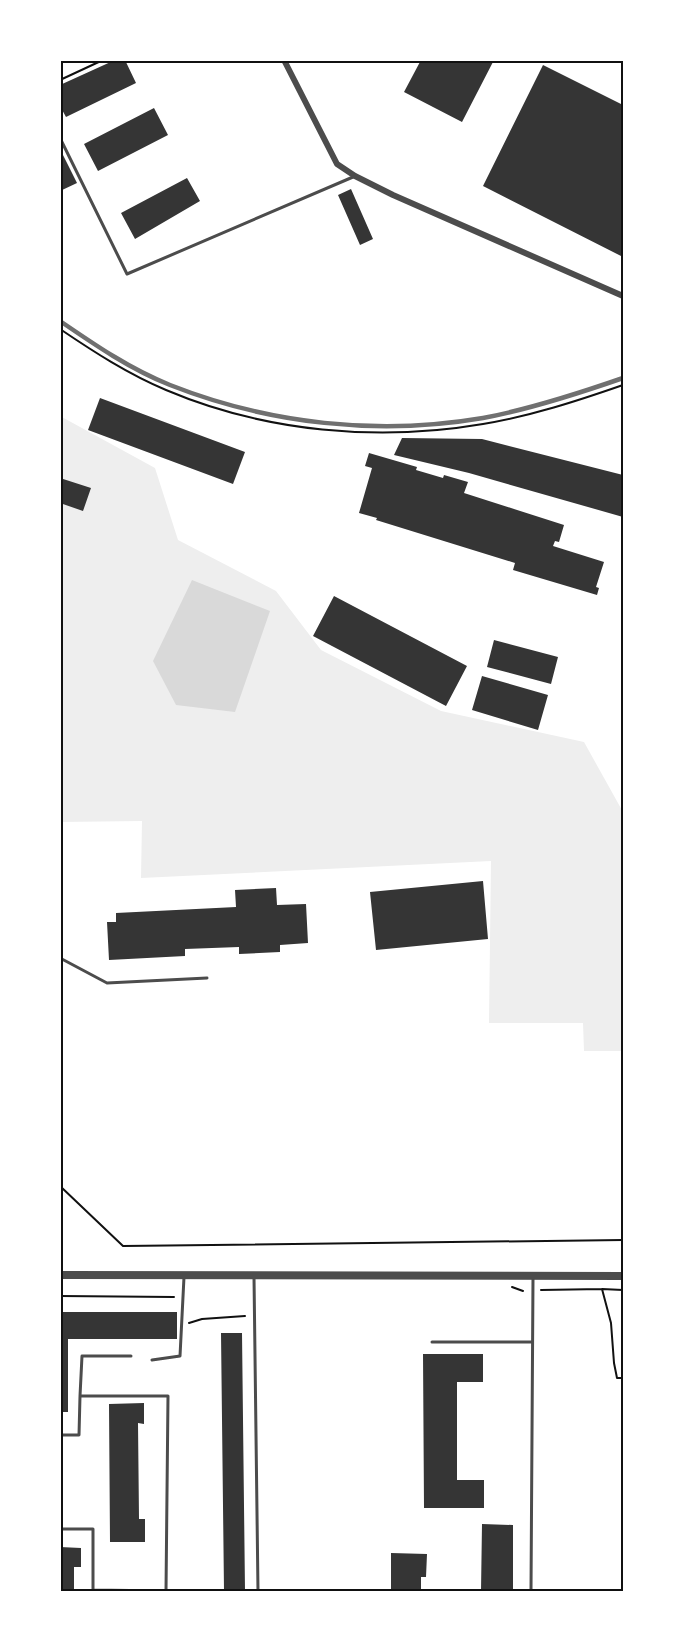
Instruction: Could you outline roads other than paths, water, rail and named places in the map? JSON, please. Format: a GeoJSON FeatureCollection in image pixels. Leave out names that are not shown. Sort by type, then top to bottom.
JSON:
{"type":"FeatureCollection","features":[{"type":"Feature","properties":{"kind":"street"},"geometry":{"type":"LineString","coordinates":[[284,60],[337,164],[354,176],[623,296]]}},
{"type":"Feature","properties":{"kind":"street"},"geometry":{"type":"LineString","coordinates":[[60,1275],[623,1276]]}},
{"type":"Feature","properties":{"kind":"lane"},"geometry":{"type":"LineString","coordinates":[[60,138],[127,274],[354,176]]}},
{"type":"Feature","properties":{"kind":"lane"},"geometry":{"type":"LineString","coordinates":[[60,958],[107,983],[207,978]]}},
{"type":"Feature","properties":{"kind":"lane"},"geometry":{"type":"LineString","coordinates":[[152,1359],[180,1356],[184,1276]]}},
{"type":"Feature","properties":{"kind":"lane"},"geometry":{"type":"LineString","coordinates":[[254,1276],[258,1591]]}},
{"type":"Feature","properties":{"kind":"lane"},"geometry":{"type":"LineString","coordinates":[[531,1591],[533,1276]]}},
{"type":"Feature","properties":{"kind":"lane"},"geometry":{"type":"LineString","coordinates":[[432,1342],[532,1342]]}},
{"type":"Feature","properties":{"kind":"lane"},"geometry":{"type":"LineString","coordinates":[[60,1435],[79,1435],[82,1356],[131,1356]]}},
{"type":"Feature","properties":{"kind":"lane"},"geometry":{"type":"LineString","coordinates":[[60,1529],[93,1529],[93,1590],[166,1591],[168,1396],[80,1396]]}},
{"type":"Feature","properties":{"kind":"railway"},"geometry":{"type":"LineString","coordinates":[[60,321],[127,364],[170,385],[246,409],[324,423],[404,426],[483,418],[554,401],[623,378]]}}]}
